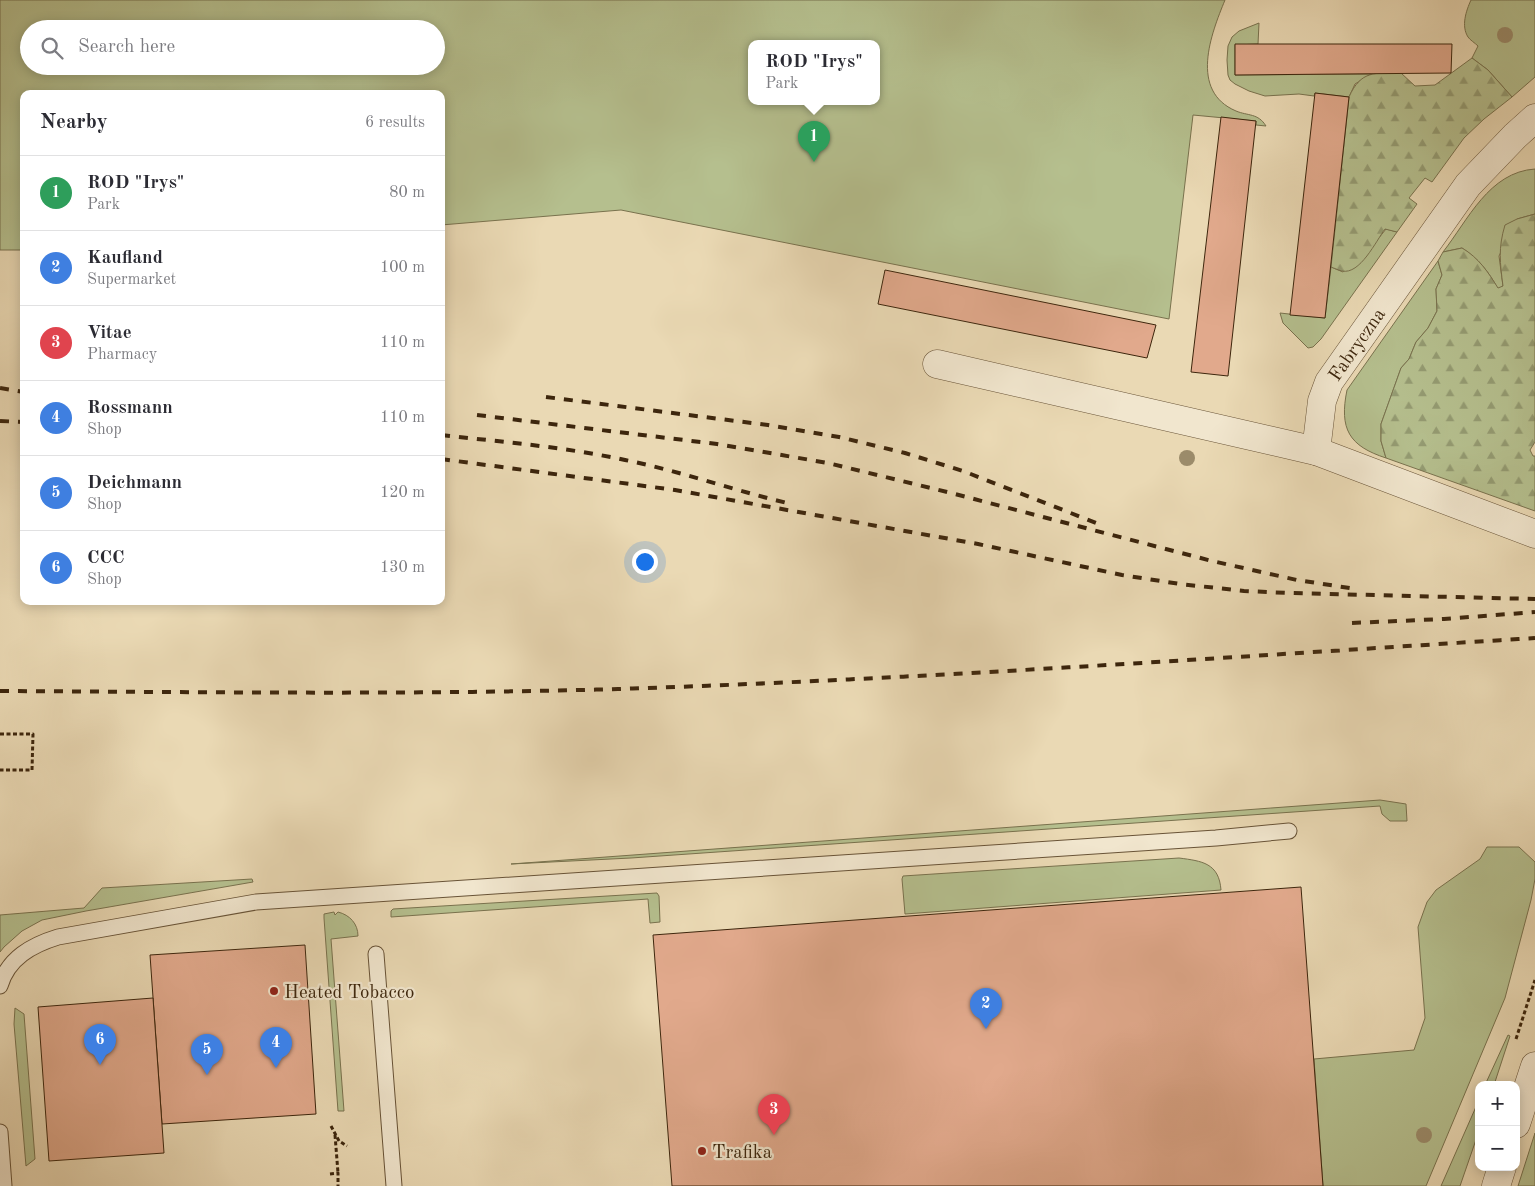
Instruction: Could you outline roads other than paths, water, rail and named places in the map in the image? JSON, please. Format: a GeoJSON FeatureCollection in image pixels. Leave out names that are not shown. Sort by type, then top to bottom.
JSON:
{"type":"FeatureCollection","features":[{"type":"Feature","properties":{"kind":"street","name":"Fabryczna"},"geometry":{"type":"LineString","coordinates":[[1316,451],[1322,401],[1329,382],[1468,185],[1525,141],[1535,118]]}},
{"type":"Feature","properties":{"kind":"street"},"geometry":{"type":"LineString","coordinates":[[937,364],[1316,451],[1535,534]]}},
{"type":"Feature","properties":{"kind":"street"},"geometry":{"type":"LineString","coordinates":[[1520,1112],[1535,1066]]}},
{"type":"Feature","properties":{"kind":"street"},"geometry":{"type":"LineString","coordinates":[[1496,1186],[1501,1171]]}},
{"type":"Feature","properties":{"kind":"lane"},"geometry":{"type":"LineString","coordinates":[[0,986],[11,966],[23,952],[39,943],[58,937],[256,902],[1216,838],[1289,831]]}},
{"type":"Feature","properties":{"kind":"lane"},"geometry":{"type":"LineString","coordinates":[[376,954],[394,1186]]}},
{"type":"Feature","properties":{"kind":"lane"},"geometry":{"type":"LineString","coordinates":[[0,1132],[4,1186]]}},
{"type":"Feature","properties":{"kind":"railway"},"geometry":{"type":"LineString","coordinates":[[0,388],[20,391]]}},
{"type":"Feature","properties":{"kind":"railway"},"geometry":{"type":"LineString","coordinates":[[546,397],[768,425],[839,437],[905,453],[963,471],[1104,526]]}},
{"type":"Feature","properties":{"kind":"railway"},"geometry":{"type":"LineString","coordinates":[[477,415],[717,444],[828,463],[1212,561],[1297,580],[1356,589]]}},
{"type":"Feature","properties":{"kind":"railway"},"geometry":{"type":"LineString","coordinates":[[0,421],[20,422]]}},
{"type":"Feature","properties":{"kind":"railway"},"geometry":{"type":"LineString","coordinates":[[445,435],[534,445],[602,455],[646,464],[787,503]]}},
{"type":"Feature","properties":{"kind":"railway"},"geometry":{"type":"LineString","coordinates":[[445,460],[675,490],[978,544],[1122,575],[1180,584],[1244,591],[1289,593],[1535,599]]}},
{"type":"Feature","properties":{"kind":"railway"},"geometry":{"type":"LineString","coordinates":[[1352,623],[1444,619],[1535,612]]}},
{"type":"Feature","properties":{"kind":"railway"},"geometry":{"type":"LineString","coordinates":[[0,691],[386,693],[618,689],[962,673],[1535,638]]}},
{"type":"Feature","properties":{"kind":"place","name":"ROD \"Irys\""},"geometry":{"type":"Point","coordinates":[814,162]}},
{"type":"Feature","properties":{"kind":"place","name":"Heated Tobacco"},"geometry":{"type":"Point","coordinates":[274,991]}},
{"type":"Feature","properties":{"kind":"place","name":"Kaufland"},"geometry":{"type":"Point","coordinates":[986,1029]}},
{"type":"Feature","properties":{"kind":"place","name":"CCC"},"geometry":{"type":"Point","coordinates":[100,1065]}},
{"type":"Feature","properties":{"kind":"place","name":"Rossmann"},"geometry":{"type":"Point","coordinates":[276,1068]}},
{"type":"Feature","properties":{"kind":"place","name":"Deichmann"},"geometry":{"type":"Point","coordinates":[207,1075]}},
{"type":"Feature","properties":{"kind":"place","name":"Vitae"},"geometry":{"type":"Point","coordinates":[774,1135]}},
{"type":"Feature","properties":{"kind":"place","name":"Trafika"},"geometry":{"type":"Point","coordinates":[702,1151]}}]}
